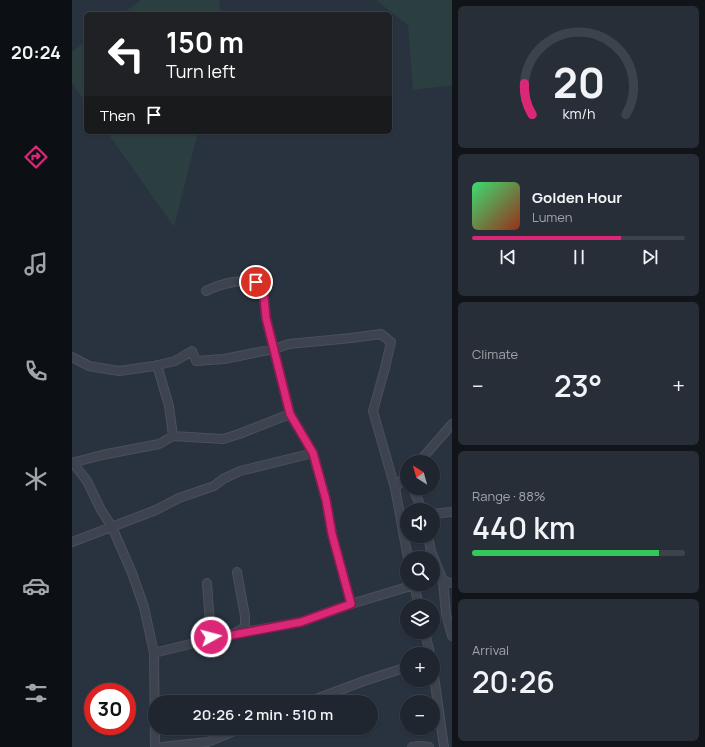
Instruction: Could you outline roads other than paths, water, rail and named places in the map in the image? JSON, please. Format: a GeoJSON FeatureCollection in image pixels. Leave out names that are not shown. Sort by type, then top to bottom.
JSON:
{"type":"FeatureCollection","features":[{"type":"Feature","properties":{"kind":"street"},"geometry":{"type":"LineString","coordinates":[[206,291],[216,286],[236,282],[256,282],[262,285],[266,318],[290,414],[313,453],[326,500],[332,534],[351,604]]}},
{"type":"Feature","properties":{"kind":"street"},"geometry":{"type":"LineString","coordinates":[[72,357],[89,366],[119,371],[175,361],[192,351],[196,361],[224,359],[274,349],[289,344],[381,334],[391,342],[373,411],[395,488],[407,551]]}},
{"type":"Feature","properties":{"kind":"street"},"geometry":{"type":"LineString","coordinates":[[157,365],[169,406],[173,436]]}},
{"type":"Feature","properties":{"kind":"street"},"geometry":{"type":"LineString","coordinates":[[155,747],[154,653],[144,607],[132,573],[112,527],[101,510],[87,481],[72,463],[102,455],[159,444],[173,436],[223,439],[290,414]]}},
{"type":"Feature","properties":{"kind":"street"},"geometry":{"type":"LineString","coordinates":[[425,455],[452,424]]}},
{"type":"Feature","properties":{"kind":"street"},"geometry":{"type":"LineString","coordinates":[[72,542],[156,510],[179,498],[214,486],[223,479],[240,471],[313,453]]}},
{"type":"Feature","properties":{"kind":"street"},"geometry":{"type":"LineString","coordinates":[[395,488],[400,482]]}},
{"type":"Feature","properties":{"kind":"street"},"geometry":{"type":"LineString","coordinates":[[440,513],[452,512]]}},
{"type":"Feature","properties":{"kind":"street"},"geometry":{"type":"LineString","coordinates":[[429,543],[443,581],[446,614],[452,636]]}},
{"type":"Feature","properties":{"kind":"street"},"geometry":{"type":"LineString","coordinates":[[233,634],[244,627],[245,616],[237,572]]}},
{"type":"Feature","properties":{"kind":"street"},"geometry":{"type":"LineString","coordinates":[[443,581],[452,583]]}},
{"type":"Feature","properties":{"kind":"street"},"geometry":{"type":"LineString","coordinates":[[207,583],[211,637]]}},
{"type":"Feature","properties":{"kind":"street"},"geometry":{"type":"LineString","coordinates":[[154,653],[211,637],[301,622],[351,604],[400,589]]}},
{"type":"Feature","properties":{"kind":"street"},"geometry":{"type":"LineString","coordinates":[[327,695],[400,669]]}},
{"type":"Feature","properties":{"kind":"street"},"geometry":{"type":"LineString","coordinates":[[436,687],[444,747]]}},
{"type":"Feature","properties":{"kind":"street"},"geometry":{"type":"LineString","coordinates":[[162,747],[208,742],[225,735]]}},
{"type":"Feature","properties":{"kind":"street"},"geometry":{"type":"LineString","coordinates":[[412,747],[429,747]]}}]}
